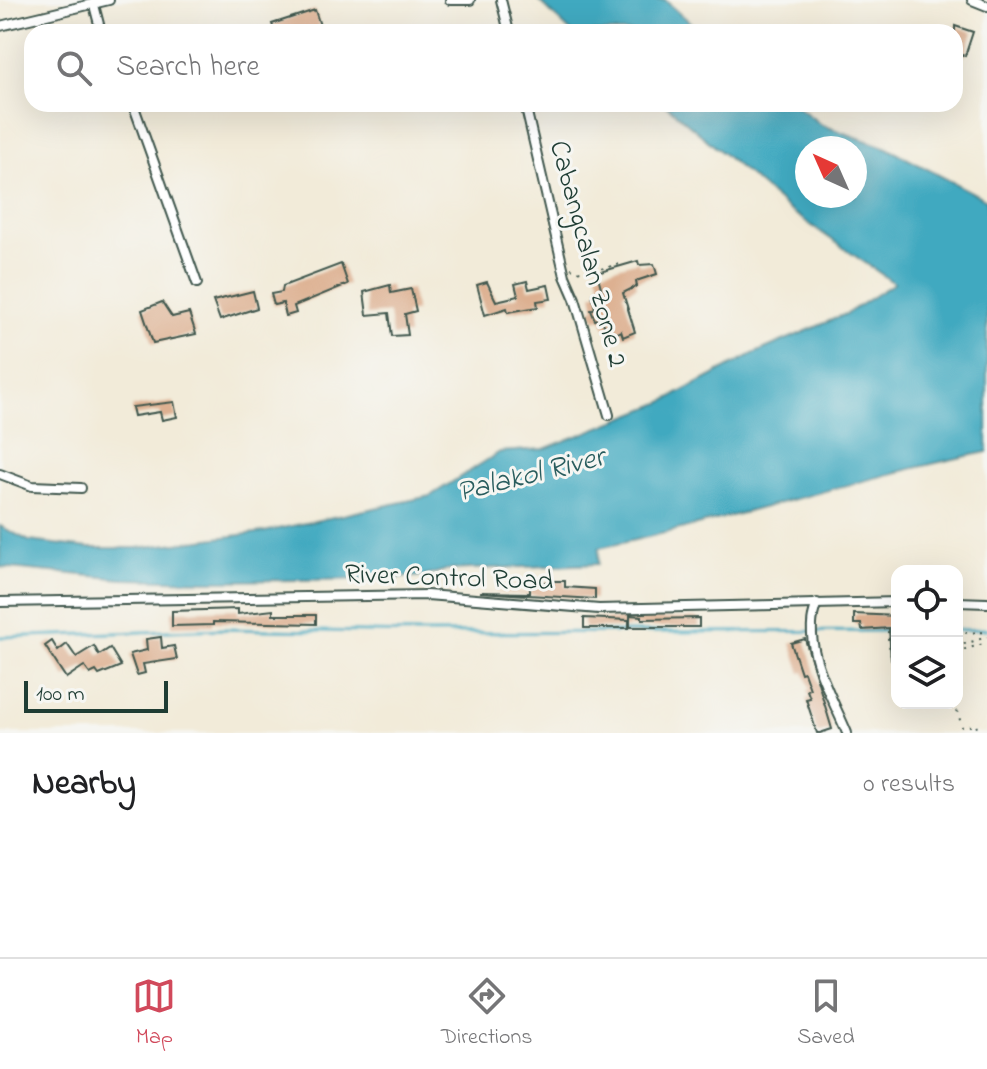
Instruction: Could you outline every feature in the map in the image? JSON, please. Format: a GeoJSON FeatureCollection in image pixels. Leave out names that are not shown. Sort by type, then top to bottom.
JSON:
{"type":"FeatureCollection","features":[{"type":"Feature","properties":{"kind":"street"},"geometry":{"type":"LineString","coordinates":[[0,26],[109,0]]}},
{"type":"Feature","properties":{"kind":"street"},"geometry":{"type":"LineString","coordinates":[[450,0],[470,0]]}},
{"type":"Feature","properties":{"kind":"street"},"geometry":{"type":"LineString","coordinates":[[501,0],[507,24]]}},
{"type":"Feature","properties":{"kind":"street"},"geometry":{"type":"LineString","coordinates":[[972,0],[987,6]]}},
{"type":"Feature","properties":{"kind":"street"},"geometry":{"type":"LineString","coordinates":[[94,5],[99,24]]}},
{"type":"Feature","properties":{"kind":"street"},"geometry":{"type":"LineString","coordinates":[[136,112],[197,283]]}},
{"type":"Feature","properties":{"kind":"street","name":"Cabangcalan Zone 2"},"geometry":{"type":"LineString","coordinates":[[527,112],[562,265],[609,415]]}},
{"type":"Feature","properties":{"kind":"street"},"geometry":{"type":"LineString","coordinates":[[0,474],[32,486],[81,488]]}},
{"type":"Feature","properties":{"kind":"street","name":"River Control Road"},"geometry":{"type":"LineString","coordinates":[[0,602],[427,595],[599,609],[891,602]]}},
{"type":"Feature","properties":{"kind":"street"},"geometry":{"type":"LineString","coordinates":[[963,602],[987,603]]}},
{"type":"Feature","properties":{"kind":"street"},"geometry":{"type":"LineString","coordinates":[[817,603],[811,634],[820,666],[847,733]]}},
{"type":"Feature","properties":{"kind":"path"},"geometry":{"type":"LineString","coordinates":[[562,265],[584,273],[624,263]]}},
{"type":"Feature","properties":{"kind":"path"},"geometry":{"type":"LineString","coordinates":[[891,632],[887,632],[891,657]]}},
{"type":"Feature","properties":{"kind":"path"},"geometry":{"type":"LineString","coordinates":[[963,633],[987,632]]}},
{"type":"Feature","properties":{"kind":"path"},"geometry":{"type":"LineString","coordinates":[[963,644],[987,637]]}},
{"type":"Feature","properties":{"kind":"path"},"geometry":{"type":"LineString","coordinates":[[963,650],[987,643]]}},
{"type":"Feature","properties":{"kind":"path"},"geometry":{"type":"LineString","coordinates":[[957,709],[962,727],[976,725],[979,733]]}},
{"type":"Feature","properties":{"kind":"water"},"geometry":{"type":"Polygon","coordinates":[[[538,0],[665,0],[692,24],[563,24],[538,0]]]}},
{"type":"Feature","properties":{"kind":"water","name":"Palakol River"},"geometry":{"type":"Polygon","coordinates":[[[674,112],[805,112],[822,125],[853,136],[795,136],[795,208],[867,208],[867,141],[887,148],[987,200],[987,452],[599,548],[598,564],[446,570],[425,576],[382,579],[207,581],[123,579],[0,567],[0,526],[29,541],[89,548],[138,548],[264,532],[430,496],[500,452],[544,449],[663,402],[753,354],[846,314],[894,283],[788,209],[674,112]]]}},
{"type":"Feature","properties":{"kind":"building"},"geometry":{"type":"Polygon","coordinates":[[[315,10],[319,24],[272,24],[315,10]]]}},
{"type":"Feature","properties":{"kind":"building"},"geometry":{"type":"Polygon","coordinates":[[[963,29],[973,32],[963,55],[963,29]]]}},
{"type":"Feature","properties":{"kind":"building"},"geometry":{"type":"Polygon","coordinates":[[[638,261],[639,265],[654,264],[657,274],[636,281],[637,286],[623,293],[635,332],[623,337],[621,331],[613,335],[611,330],[607,332],[601,318],[595,320],[591,310],[595,308],[592,294],[602,291],[597,273],[638,261]]]}},
{"type":"Feature","properties":{"kind":"building"},"geometry":{"type":"Polygon","coordinates":[[[341,264],[348,284],[294,306],[296,313],[286,316],[283,303],[274,305],[271,294],[282,292],[283,286],[341,264]]]}},
{"type":"Feature","properties":{"kind":"building"},"geometry":{"type":"Polygon","coordinates":[[[527,281],[529,289],[548,285],[551,299],[537,301],[538,307],[508,312],[507,308],[485,315],[477,285],[487,282],[496,301],[518,296],[515,284],[527,281]]]}},
{"type":"Feature","properties":{"kind":"building"},"geometry":{"type":"Polygon","coordinates":[[[390,285],[391,293],[411,289],[416,311],[405,314],[408,335],[392,336],[389,313],[367,315],[364,292],[390,285]]]}},
{"type":"Feature","properties":{"kind":"building"},"geometry":{"type":"Polygon","coordinates":[[[253,291],[257,308],[220,320],[213,301],[253,291]]]}},
{"type":"Feature","properties":{"kind":"building"},"geometry":{"type":"Polygon","coordinates":[[[162,302],[172,317],[189,313],[196,334],[153,343],[142,310],[162,302]]]}},
{"type":"Feature","properties":{"kind":"building"},"geometry":{"type":"Polygon","coordinates":[[[174,402],[177,417],[162,420],[160,412],[134,416],[132,407],[174,402]]]}},
{"type":"Feature","properties":{"kind":"building"},"geometry":{"type":"Polygon","coordinates":[[[565,581],[565,587],[595,589],[595,599],[480,592],[530,593],[530,585],[565,581]]]}},
{"type":"Feature","properties":{"kind":"building"},"geometry":{"type":"Polygon","coordinates":[[[238,609],[238,614],[273,610],[273,615],[316,615],[316,624],[213,622],[213,625],[172,626],[172,611],[238,609]]]}},
{"type":"Feature","properties":{"kind":"building"},"geometry":{"type":"Polygon","coordinates":[[[854,614],[891,616],[891,660],[889,628],[862,630],[861,624],[854,624],[854,614]]]}},
{"type":"Feature","properties":{"kind":"building"},"geometry":{"type":"Polygon","coordinates":[[[630,615],[642,616],[642,619],[699,618],[699,627],[630,627],[630,615]]]}},
{"type":"Feature","properties":{"kind":"building"},"geometry":{"type":"Polygon","coordinates":[[[584,618],[629,620],[629,628],[584,628],[584,618]]]}},
{"type":"Feature","properties":{"kind":"building"},"geometry":{"type":"Polygon","coordinates":[[[161,637],[162,648],[174,646],[177,659],[143,664],[145,673],[137,675],[130,654],[147,650],[146,639],[161,637]]]}},
{"type":"Feature","properties":{"kind":"building"},"geometry":{"type":"Polygon","coordinates":[[[805,639],[832,729],[820,733],[817,733],[806,699],[810,698],[807,690],[810,689],[791,643],[805,639]]]}},
{"type":"Feature","properties":{"kind":"building"},"geometry":{"type":"Polygon","coordinates":[[[52,641],[58,651],[67,644],[76,657],[94,646],[99,655],[110,648],[121,666],[99,675],[96,671],[90,674],[84,666],[66,678],[45,646],[52,641]]]}},
{"type":"Feature","properties":{"kind":"waterway"},"geometry":{"type":"LineString","coordinates":[[0,637],[224,629],[417,633],[891,631]]}},
{"type":"Feature","properties":{"kind":"waterway"},"geometry":{"type":"LineString","coordinates":[[963,630],[987,629]]}}]}
